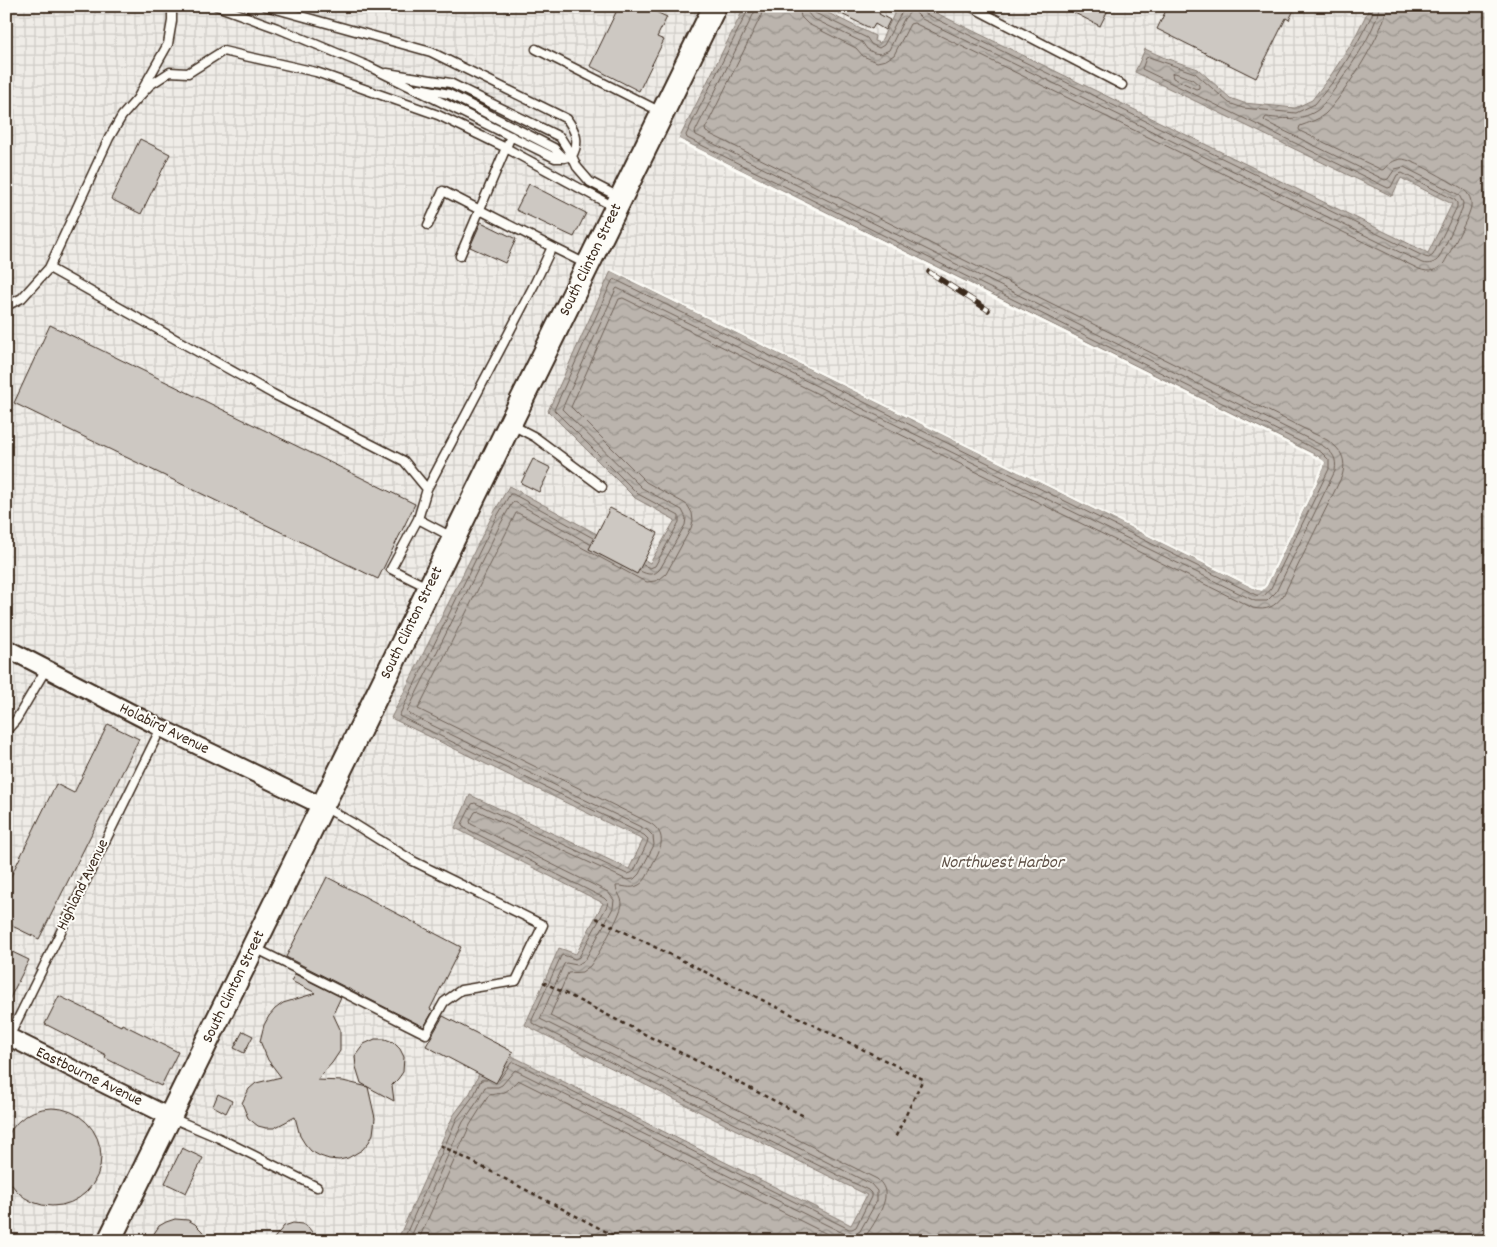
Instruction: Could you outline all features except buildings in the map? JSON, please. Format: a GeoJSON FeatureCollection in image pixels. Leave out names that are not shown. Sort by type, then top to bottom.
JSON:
{"type":"FeatureCollection","features":[{"type":"Feature","properties":{"kind":"main road","name":"South Clinton Street"},"geometry":{"type":"LineString","coordinates":[[109,1241],[715,6]]}},
{"type":"Feature","properties":{"kind":"street","name":"Holabird Avenue"},"geometry":{"type":"LineString","coordinates":[[6,648],[161,728],[322,806]]}},
{"type":"Feature","properties":{"kind":"street","name":"Eastbourne Avenue"},"geometry":{"type":"LineString","coordinates":[[7,1039],[170,1117]]}},
{"type":"Feature","properties":{"kind":"lane"},"geometry":{"type":"LineString","coordinates":[[137,99],[168,44],[172,22],[172,6]]}},
{"type":"Feature","properties":{"kind":"lane"},"geometry":{"type":"LineString","coordinates":[[217,6],[278,28],[378,71],[555,158],[572,156],[576,148],[577,139],[567,120],[431,52],[265,6]]}},
{"type":"Feature","properties":{"kind":"lane"},"geometry":{"type":"LineString","coordinates":[[970,6],[1122,84]]}},
{"type":"Feature","properties":{"kind":"lane"},"geometry":{"type":"LineString","coordinates":[[536,49],[663,113]]}},
{"type":"Feature","properties":{"kind":"lane"},"geometry":{"type":"LineString","coordinates":[[6,306],[22,298],[49,268],[109,138],[122,116],[150,85],[170,72],[188,73],[224,51],[316,72],[438,115],[619,203]]}},
{"type":"Feature","properties":{"kind":"lane"},"geometry":{"type":"LineString","coordinates":[[378,71],[450,83],[560,137],[577,167],[590,182],[619,203]]}},
{"type":"Feature","properties":{"kind":"lane"},"geometry":{"type":"LineString","coordinates":[[407,85],[449,94],[554,148],[564,158]]}},
{"type":"Feature","properties":{"kind":"lane"},"geometry":{"type":"LineString","coordinates":[[460,256],[511,136]]}},
{"type":"Feature","properties":{"kind":"lane"},"geometry":{"type":"LineString","coordinates":[[428,225],[443,190],[588,265]]}},
{"type":"Feature","properties":{"kind":"lane"},"geometry":{"type":"LineString","coordinates":[[430,588],[391,569],[418,519],[427,489],[552,247]]}},
{"type":"Feature","properties":{"kind":"lane"},"geometry":{"type":"LineString","coordinates":[[49,268],[273,394],[404,460],[427,489]]}},
{"type":"Feature","properties":{"kind":"lane"},"geometry":{"type":"LineString","coordinates":[[510,424],[535,437],[602,488]]}},
{"type":"Feature","properties":{"kind":"lane"},"geometry":{"type":"LineString","coordinates":[[418,519],[454,538]]}},
{"type":"Feature","properties":{"kind":"lane"},"geometry":{"type":"LineString","coordinates":[[6,731],[16,720],[46,669]]}},
{"type":"Feature","properties":{"kind":"lane","name":"Highland Avenue"},"geometry":{"type":"LineString","coordinates":[[7,1039],[161,728]]}},
{"type":"Feature","properties":{"kind":"lane"},"geometry":{"type":"LineString","coordinates":[[253,947],[426,1034],[444,1002],[461,990],[516,981],[520,973],[543,925],[413,861],[322,806]]}},
{"type":"Feature","properties":{"kind":"lane"},"geometry":{"type":"LineString","coordinates":[[170,1117],[219,1138],[317,1187]]}},
{"type":"Feature","properties":{"kind":"path"},"geometry":{"type":"LineString","coordinates":[[596,918],[922,1079],[895,1138]]}},
{"type":"Feature","properties":{"kind":"path"},"geometry":{"type":"LineString","coordinates":[[543,982],[804,1116]]}},
{"type":"Feature","properties":{"kind":"path"},"geometry":{"type":"LineString","coordinates":[[440,1145],[624,1241]]}},
{"type":"Feature","properties":{"kind":"shaded area"},"geometry":{"type":"Polygon","coordinates":[[[6,6],[745,6],[679,139],[1325,462],[1262,591],[635,498],[675,519],[651,564],[509,486],[491,518],[392,718],[643,840],[629,869],[470,795],[455,828],[603,903],[575,954],[559,948],[525,1025],[867,1195],[851,1225],[510,1055],[479,1074],[470,1093],[453,1116],[397,1241],[6,1241],[6,6]]]}},
{"type":"Feature","properties":{"kind":"shaded area"},"geometry":{"type":"Polygon","coordinates":[[[814,6],[905,6],[896,10],[880,43],[874,41],[875,36],[814,6]]]}},
{"type":"Feature","properties":{"kind":"shaded area"},"geometry":{"type":"Polygon","coordinates":[[[922,6],[1369,6],[1352,43],[1331,75],[1312,100],[1295,108],[1244,103],[1230,98],[1198,69],[1145,49],[1392,195],[1401,178],[1453,204],[1428,253],[922,6]]]}},
{"type":"Feature","properties":{"kind":"water","name":"Northwest Harbor"},"geometry":{"type":"Polygon","coordinates":[[[745,6],[814,6],[875,36],[874,41],[880,43],[896,10],[905,6],[922,6],[1428,253],[1452,204],[1401,178],[1392,196],[1135,72],[1145,49],[1198,69],[1230,98],[1244,103],[1295,108],[1312,100],[1331,75],[1352,43],[1369,6],[1491,6],[1491,1241],[397,1241],[453,1116],[470,1093],[479,1074],[510,1055],[851,1225],[867,1195],[525,1025],[559,948],[576,954],[603,903],[455,828],[470,795],[629,869],[643,840],[391,718],[491,518],[509,486],[650,563],[675,520],[635,498],[548,411],[611,271],[1257,590],[1262,591],[1267,586],[1324,468],[1325,462],[1318,456],[679,139],[745,6]]]}},
{"type":"Feature","properties":{"kind":"pier"},"geometry":{"type":"Polygon","coordinates":[[[679,139],[1323,460],[1325,462],[1324,468],[1267,586],[1262,591],[1257,590],[611,271],[612,269],[1258,588],[1265,585],[1322,467],[1321,461],[677,142],[679,139]]]}},
{"type":"Feature","properties":{"kind":"railway"},"geometry":{"type":"LineString","coordinates":[[929,272],[988,310]]}}]}
